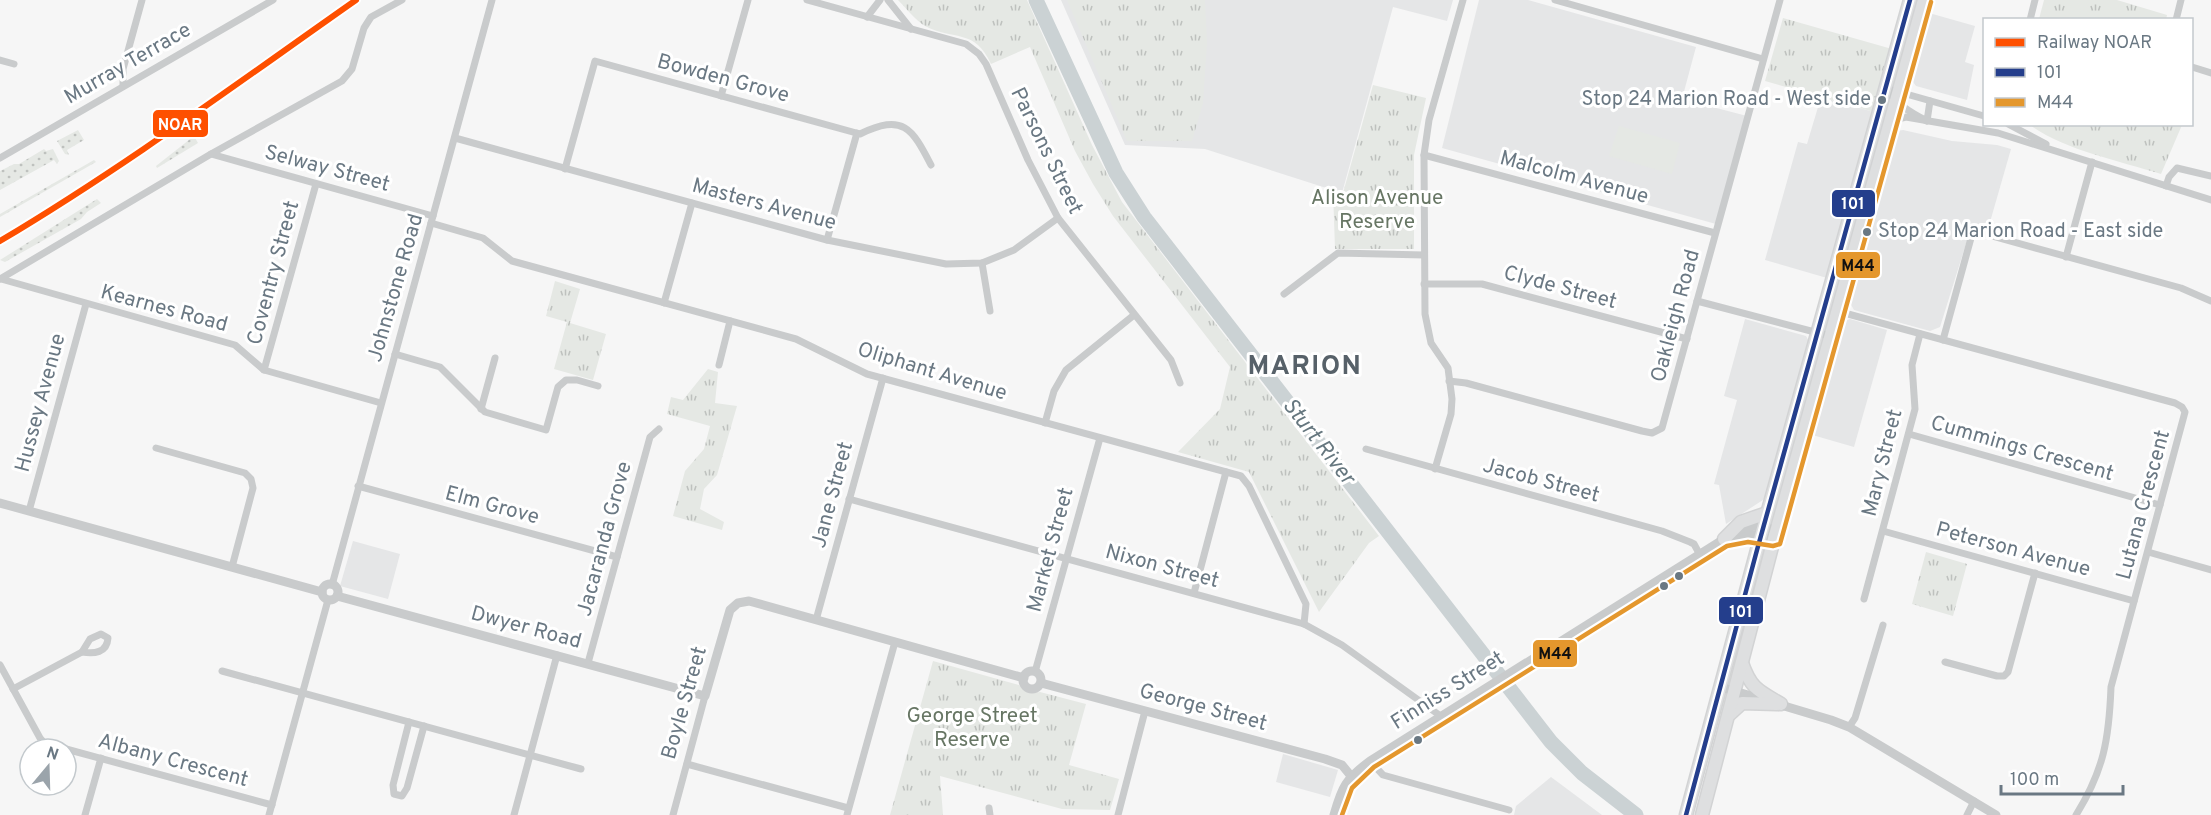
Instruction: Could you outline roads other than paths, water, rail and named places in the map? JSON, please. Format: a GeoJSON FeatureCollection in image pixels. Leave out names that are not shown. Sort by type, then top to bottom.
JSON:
{"type":"FeatureCollection","features":[{"type":"Feature","properties":{"kind":"main road"},"geometry":{"type":"LineString","coordinates":[[1686,815],[1767,513],[1910,0]]}},
{"type":"Feature","properties":{"kind":"main road"},"geometry":{"type":"LineString","coordinates":[[1702,815],[1775,534],[1924,0]]}},
{"type":"Feature","properties":{"kind":"main road"},"geometry":{"type":"LineString","coordinates":[[1724,539],[1741,522],[1767,513]]}},
{"type":"Feature","properties":{"kind":"main road"},"geometry":{"type":"LineString","coordinates":[[1742,662],[1748,680],[1754,688],[1781,704]]}},
{"type":"Feature","properties":{"kind":"main road"},"geometry":{"type":"LineString","coordinates":[[1729,715],[1741,703],[1781,704]]}},
{"type":"Feature","properties":{"kind":"street"},"geometry":{"type":"LineString","coordinates":[[123,86],[123,69],[142,0]]}},
{"type":"Feature","properties":{"kind":"street","name":"Murray Terrace"},"geometry":{"type":"LineString","coordinates":[[0,158],[273,0]]}},
{"type":"Feature","properties":{"kind":"street"},"geometry":{"type":"LineString","coordinates":[[0,279],[211,154],[342,81],[352,69],[364,28],[371,17],[402,0]]}},
{"type":"Feature","properties":{"kind":"street","name":"Johnstone Road"},"geometry":{"type":"LineString","coordinates":[[332,585],[492,0]]}},
{"type":"Feature","properties":{"kind":"street"},"geometry":{"type":"LineString","coordinates":[[721,96],[748,0]]}},
{"type":"Feature","properties":{"kind":"street","name":"Parsons Street"},"geometry":{"type":"LineString","coordinates":[[807,0],[966,44],[979,54],[986,64],[1028,160],[1058,218],[1171,360],[1180,383]]}},
{"type":"Feature","properties":{"kind":"street"},"geometry":{"type":"LineString","coordinates":[[867,16],[880,0]]}},
{"type":"Feature","properties":{"kind":"street"},"geometry":{"type":"LineString","coordinates":[[888,0],[912,29]]}},
{"type":"Feature","properties":{"kind":"street"},"geometry":{"type":"LineString","coordinates":[[1435,470],[1451,414],[1452,399],[1448,368],[1431,343],[1425,314],[1424,155],[1429,120],[1463,0]]}},
{"type":"Feature","properties":{"kind":"street"},"geometry":{"type":"LineString","coordinates":[[1555,0],[1763,59]]}},
{"type":"Feature","properties":{"kind":"street","name":"Oakleigh Road"},"geometry":{"type":"LineString","coordinates":[[1449,381],[1466,383],[1652,433],[1662,428],[1780,0]]}},
{"type":"Feature","properties":{"kind":"street"},"geometry":{"type":"LineString","coordinates":[[2030,18],[2035,0]]}},
{"type":"Feature","properties":{"kind":"street"},"geometry":{"type":"LineString","coordinates":[[2176,18],[2181,0]]}},
{"type":"Feature","properties":{"kind":"street"},"geometry":{"type":"LineString","coordinates":[[0,60],[14,64]]}},
{"type":"Feature","properties":{"kind":"street","name":"Bowden Grove"},"geometry":{"type":"LineString","coordinates":[[565,169],[595,61],[857,133]]}},
{"type":"Feature","properties":{"kind":"street"},"geometry":{"type":"LineString","coordinates":[[2193,67],[2211,73]]}},
{"type":"Feature","properties":{"kind":"street"},"geometry":{"type":"LineString","coordinates":[[1885,88],[1897,97],[1911,113],[1927,121]]}},
{"type":"Feature","properties":{"kind":"street"},"geometry":{"type":"LineString","coordinates":[[1885,88],[1897,97],[1930,101],[1983,116]]}},
{"type":"Feature","properties":{"kind":"street"},"geometry":{"type":"LineString","coordinates":[[1927,121],[1930,101]]}},
{"type":"Feature","properties":{"kind":"street"},"geometry":{"type":"LineString","coordinates":[[1890,121],[1906,117],[1998,133],[2211,200]]}},
{"type":"Feature","properties":{"kind":"street"},"geometry":{"type":"LineString","coordinates":[[827,240],[857,133],[860,134],[883,124],[893,124],[904,128],[919,141],[931,165]]}},
{"type":"Feature","properties":{"kind":"street"},"geometry":{"type":"LineString","coordinates":[[1998,133],[2000,126]]}},
{"type":"Feature","properties":{"kind":"street"},"geometry":{"type":"LineString","coordinates":[[2012,126],[2061,152]]}},
{"type":"Feature","properties":{"kind":"street","name":"Masters Avenue"},"geometry":{"type":"LineString","coordinates":[[455,138],[827,240],[946,264],[982,263],[1014,250],[1058,218]]}},
{"type":"Feature","properties":{"kind":"street","name":"Selway Street"},"geometry":{"type":"LineString","coordinates":[[211,154],[432,219]]}},
{"type":"Feature","properties":{"kind":"street","name":"Malcolm Avenue"},"geometry":{"type":"LineString","coordinates":[[1424,155],[1715,233]]}},
{"type":"Feature","properties":{"kind":"street"},"geometry":{"type":"LineString","coordinates":[[2066,257],[2092,162]]}},
{"type":"Feature","properties":{"kind":"street"},"geometry":{"type":"LineString","coordinates":[[2166,186],[2169,177],[2178,168],[2211,176]]}},
{"type":"Feature","properties":{"kind":"street","name":"Coventry Street"},"geometry":{"type":"LineString","coordinates":[[264,370],[316,184]]}},
{"type":"Feature","properties":{"kind":"street"},"geometry":{"type":"LineString","coordinates":[[664,303],[692,203]]}},
{"type":"Feature","properties":{"kind":"street","name":"Oliphant Avenue"},"geometry":{"type":"LineString","coordinates":[[432,219],[483,238],[512,261],[796,339],[867,374],[1241,476],[1249,486],[1306,604],[1304,624]]}},
{"type":"Feature","properties":{"kind":"street"},"geometry":{"type":"LineString","coordinates":[[1942,340],[1971,238],[1981,233],[2181,288],[2211,301]]}},
{"type":"Feature","properties":{"kind":"street"},"geometry":{"type":"LineString","coordinates":[[1284,294],[1338,253],[1424,255]]}},
{"type":"Feature","properties":{"kind":"street"},"geometry":{"type":"LineString","coordinates":[[982,263],[990,311]]}},
{"type":"Feature","properties":{"kind":"street","name":"Kearnes Road"},"geometry":{"type":"LineString","coordinates":[[0,279],[235,345],[264,370],[381,403]]}},
{"type":"Feature","properties":{"kind":"street","name":"Clyde Street"},"geometry":{"type":"LineString","coordinates":[[1424,284],[1482,284],[1687,339]]}},
{"type":"Feature","properties":{"kind":"street"},"geometry":{"type":"LineString","coordinates":[[1697,301],[1830,336]]}},
{"type":"Feature","properties":{"kind":"street","name":"Hussey Avenue"},"geometry":{"type":"LineString","coordinates":[[29,511],[86,304]]}},
{"type":"Feature","properties":{"kind":"street","name":"Lutana Crescent"},"geometry":{"type":"LineString","coordinates":[[1837,311],[2175,403],[2182,407],[2184,418],[2111,687],[2110,727],[2101,767],[2076,815]]}},
{"type":"Feature","properties":{"kind":"street"},"geometry":{"type":"LineString","coordinates":[[1045,423],[1054,391],[1065,370],[1134,315]]}},
{"type":"Feature","properties":{"kind":"street"},"geometry":{"type":"LineString","coordinates":[[719,364],[730,321]]}},
{"type":"Feature","properties":{"kind":"street","name":"Mary Street"},"geometry":{"type":"LineString","coordinates":[[1864,599],[1915,409],[1912,365],[1920,334]]}},
{"type":"Feature","properties":{"kind":"street"},"geometry":{"type":"LineString","coordinates":[[395,354],[440,367],[485,412],[547,433],[558,387],[566,380],[577,380],[598,386]]}},
{"type":"Feature","properties":{"kind":"street"},"geometry":{"type":"LineString","coordinates":[[480,409],[495,358]]}},
{"type":"Feature","properties":{"kind":"street","name":"Jane Street"},"geometry":{"type":"LineString","coordinates":[[816,620],[883,378]]}},
{"type":"Feature","properties":{"kind":"street","name":"Jacaranda Grove"},"geometry":{"type":"LineString","coordinates":[[588,663],[650,437],[659,429]]}},
{"type":"Feature","properties":{"kind":"street","name":"Cummings Crescent"},"geometry":{"type":"LineString","coordinates":[[1909,434],[2160,505]]}},
{"type":"Feature","properties":{"kind":"street","name":"Market Street"},"geometry":{"type":"LineString","coordinates":[[1035,672],[1100,438]]}},
{"type":"Feature","properties":{"kind":"street"},"geometry":{"type":"LineString","coordinates":[[156,448],[245,473],[251,479],[253,488],[232,567]]}},
{"type":"Feature","properties":{"kind":"street","name":"Jacob Street"},"geometry":{"type":"LineString","coordinates":[[1366,449],[1435,470],[1673,534],[1694,544],[1700,555]]}},
{"type":"Feature","properties":{"kind":"street"},"geometry":{"type":"LineString","coordinates":[[1194,593],[1226,472]]}},
{"type":"Feature","properties":{"kind":"street","name":"Elm Grove"},"geometry":{"type":"LineString","coordinates":[[358,486],[617,557]]}},
{"type":"Feature","properties":{"kind":"street","name":"Nixon Street"},"geometry":{"type":"LineString","coordinates":[[849,498],[1304,624],[1342,645],[1442,717]]}},
{"type":"Feature","properties":{"kind":"street"},"geometry":{"type":"LineString","coordinates":[[0,503],[322,592]]}},
{"type":"Feature","properties":{"kind":"street","name":"Finniss Street"},"geometry":{"type":"LineString","coordinates":[[1334,815],[1341,790],[1351,776],[1370,761],[1740,529],[1754,526],[1762,532],[1775,534]]}},
{"type":"Feature","properties":{"kind":"street","name":"Peterson Avenue"},"geometry":{"type":"LineString","coordinates":[[1883,531],[2134,601]]}},
{"type":"Feature","properties":{"kind":"street"},"geometry":{"type":"LineString","coordinates":[[2148,552],[2211,570]]}},
{"type":"Feature","properties":{"kind":"street"},"geometry":{"type":"LineString","coordinates":[[1945,662],[2004,676],[2008,672],[2035,573]]}},
{"type":"Feature","properties":{"kind":"street"},"geometry":{"type":"LineString","coordinates":[[269,815],[303,693],[337,588],[327,585],[322,592]]}},
{"type":"Feature","properties":{"kind":"street"},"geometry":{"type":"LineString","coordinates":[[322,592],[323,597],[332,598]]}},
{"type":"Feature","properties":{"kind":"street","name":"Dwyer Road"},"geometry":{"type":"LineString","coordinates":[[332,598],[588,663],[705,696]]}},
{"type":"Feature","properties":{"kind":"street","name":"Boyle Street"},"geometry":{"type":"LineString","coordinates":[[673,815],[730,610],[738,603],[749,602],[816,620]]}},
{"type":"Feature","properties":{"kind":"street"},"geometry":{"type":"LineString","coordinates":[[816,620],[1024,678]]}},
{"type":"Feature","properties":{"kind":"street"},"geometry":{"type":"LineString","coordinates":[[1849,728],[1855,718],[1882,626]]}},
{"type":"Feature","properties":{"kind":"street"},"geometry":{"type":"LineString","coordinates":[[687,764],[848,811],[895,642]]}},
{"type":"Feature","properties":{"kind":"street"},"geometry":{"type":"LineString","coordinates":[[13,689],[82,652]]}},
{"type":"Feature","properties":{"kind":"street"},"geometry":{"type":"LineString","coordinates":[[514,815],[557,655]]}},
{"type":"Feature","properties":{"kind":"street","name":"Albany Crescent"},"geometry":{"type":"LineString","coordinates":[[0,665],[41,737]]}},
{"type":"Feature","properties":{"kind":"street"},"geometry":{"type":"LineString","coordinates":[[222,671],[580,769]]}},
{"type":"Feature","properties":{"kind":"street"},"geometry":{"type":"LineString","coordinates":[[1035,672],[1041,677],[1041,683],[1032,689],[1026,686],[1024,678],[1027,673],[1035,672]]}},
{"type":"Feature","properties":{"kind":"street","name":"George Street"},"geometry":{"type":"LineString","coordinates":[[1041,683],[1325,759],[1342,765],[1351,776]]}},
{"type":"Feature","properties":{"kind":"street"},"geometry":{"type":"LineString","coordinates":[[1721,687],[1831,720],[1849,728],[1996,815]]}},
{"type":"Feature","properties":{"kind":"street"},"geometry":{"type":"LineString","coordinates":[[1118,815],[1145,711]]}},
{"type":"Feature","properties":{"kind":"street"},"geometry":{"type":"LineString","coordinates":[[409,722],[393,785],[394,794],[398,796],[402,796],[407,788],[424,726]]}},
{"type":"Feature","properties":{"kind":"street","name":"Albany Crescent"},"geometry":{"type":"LineString","coordinates":[[78,752],[272,805]]}},
{"type":"Feature","properties":{"kind":"street"},"geometry":{"type":"LineString","coordinates":[[85,815],[101,758]]}},
{"type":"Feature","properties":{"kind":"street"},"geometry":{"type":"LineString","coordinates":[[1370,761],[1383,775],[1509,810]]}},
{"type":"Feature","properties":{"kind":"street"},"geometry":{"type":"LineString","coordinates":[[1967,815],[1974,801]]}},
{"type":"Feature","properties":{"kind":"waterway","name":"Sturt River"},"geometry":{"type":"LineString","coordinates":[[1036,0],[1116,173],[1144,217],[1551,742],[1582,773],[1636,815]]}},
{"type":"Feature","properties":{"kind":"rail line","name":"NOAR"},"geometry":{"type":"LineString","coordinates":[[0,241],[136,154],[356,0]]}},
{"type":"Feature","properties":{"kind":"place","name":"Stop 24 Marion Road - West side"},"geometry":{"type":"Point","coordinates":[1882,100]}},
{"type":"Feature","properties":{"kind":"place","name":"Stop 24 Marion Road - East side"},"geometry":{"type":"Point","coordinates":[1867,232]}},
{"type":"Feature","properties":{"kind":"district","name":"MARION"},"geometry":{"type":"Point","coordinates":[1305,367]}},
{"type":"Feature","properties":{"kind":"park label","name":"Alison Avenue Reserve"},"geometry":{"type":"Point","coordinates":[1377,210]}},
{"type":"Feature","properties":{"kind":"park label","name":"George Street Reserve"},"geometry":{"type":"Point","coordinates":[972,728]}}]}
